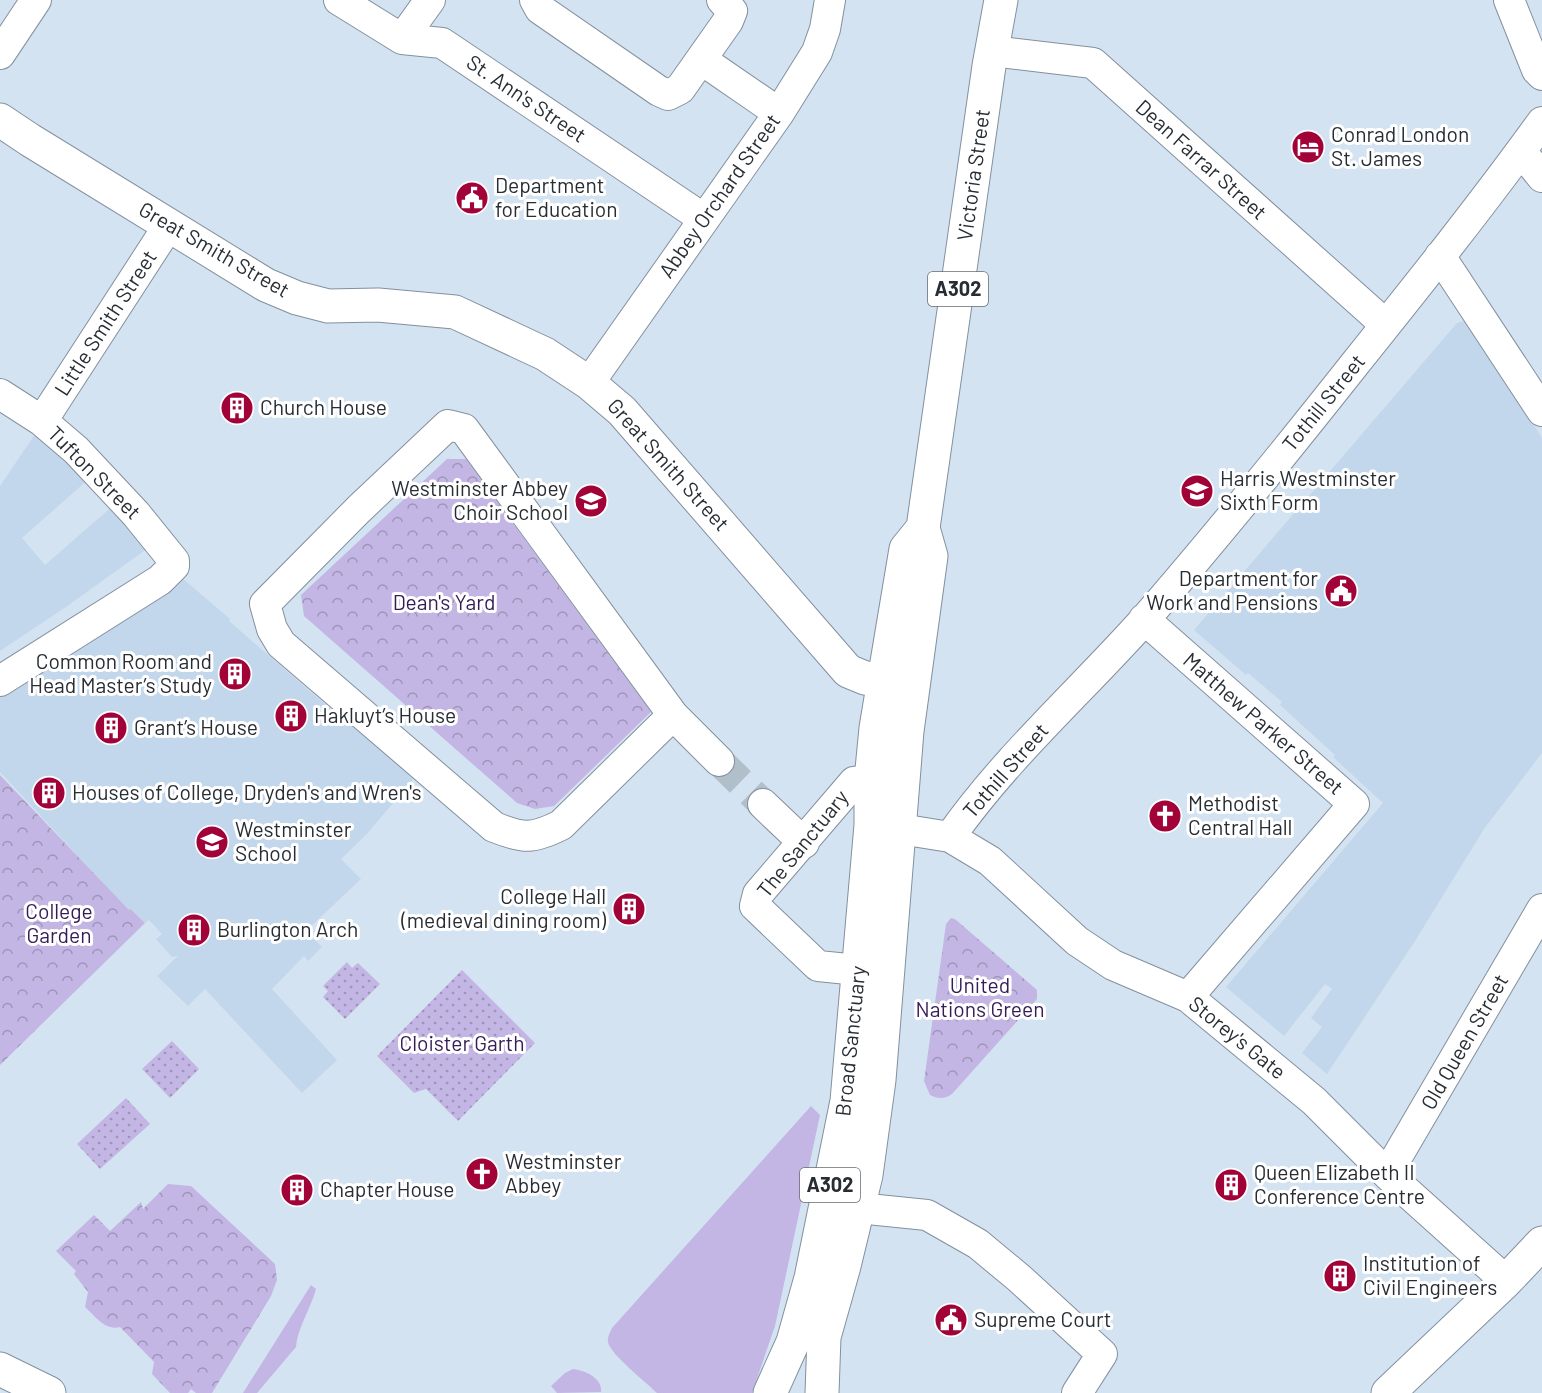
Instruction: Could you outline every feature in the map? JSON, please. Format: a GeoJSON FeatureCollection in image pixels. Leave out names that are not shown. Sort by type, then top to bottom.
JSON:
{"type":"FeatureCollection","features":[{"type":"Feature","properties":{"kind":"main road","name":"Victoria Street"},"geometry":{"type":"LineString","coordinates":[[899,682],[931,556],[923,528],[1001,0]]}},
{"type":"Feature","properties":{"kind":"main road","name":"Great Smith Street"},"geometry":{"type":"LineString","coordinates":[[0,120],[266,285],[297,298],[328,306],[378,305],[455,312],[545,354],[589,383],[622,411],[848,671],[865,678],[899,682]]}},
{"type":"Feature","properties":{"kind":"main road","name":"Broad Sanctuary"},"geometry":{"type":"LineString","coordinates":[[822,1393],[824,1337],[866,1175],[879,1080],[885,827],[871,780],[876,728],[899,682]]}},
{"type":"Feature","properties":{"kind":"main road","name":"Broad Sanctuary"},"geometry":{"type":"LineString","coordinates":[[770,1393],[793,1342],[811,1278],[847,1101],[858,970],[885,827],[907,731],[899,682]]}},
{"type":"Feature","properties":{"kind":"main road"},"geometry":{"type":"LineString","coordinates":[[1388,1393],[1506,1281],[1542,1243]]}},
{"type":"Feature","properties":{"kind":"main road"},"geometry":{"type":"LineString","coordinates":[[0,1369],[50,1393]]}},
{"type":"Feature","properties":{"kind":"street"},"geometry":{"type":"LineString","coordinates":[[0,54],[36,0]]}},
{"type":"Feature","properties":{"kind":"street","name":"St. Ann's Street"},"geometry":{"type":"LineString","coordinates":[[339,0],[402,39],[441,43],[704,219]]}},
{"type":"Feature","properties":{"kind":"street"},"geometry":{"type":"LineString","coordinates":[[402,39],[430,0]]}},
{"type":"Feature","properties":{"kind":"street"},"geometry":{"type":"LineString","coordinates":[[535,0],[540,9],[658,91],[668,95],[680,89],[728,21],[732,11],[722,0]]}},
{"type":"Feature","properties":{"kind":"street","name":"Abbey Orchard Street"},"geometry":{"type":"LineString","coordinates":[[589,383],[779,113],[818,52],[830,0]]}},
{"type":"Feature","properties":{"kind":"street"},"geometry":{"type":"LineString","coordinates":[[1509,0],[1537,70],[1542,75]]}},
{"type":"Feature","properties":{"kind":"street","name":"Dean Farrar Street"},"geometry":{"type":"LineString","coordinates":[[992,51],[1093,63],[1386,325]]}},
{"type":"Feature","properties":{"kind":"street"},"geometry":{"type":"LineString","coordinates":[[702,60],[779,113]]}},
{"type":"Feature","properties":{"kind":"street","name":"Tothill Street"},"geometry":{"type":"LineString","coordinates":[[950,837],[1010,764],[1144,619],[1266,475],[1440,256],[1542,122]]}},
{"type":"Feature","properties":{"kind":"street"},"geometry":{"type":"LineString","coordinates":[[1521,151],[1542,177]]}},
{"type":"Feature","properties":{"kind":"street","name":"Little Smith Street"},"geometry":{"type":"LineString","coordinates":[[42,421],[170,225]]}},
{"type":"Feature","properties":{"kind":"street"},"geometry":{"type":"LineString","coordinates":[[1440,256],[1542,411]]}},
{"type":"Feature","properties":{"kind":"street","name":"Tufton Street"},"geometry":{"type":"LineString","coordinates":[[0,394],[42,421],[76,450],[114,489],[174,561],[174,566],[160,580],[0,681]]}},
{"type":"Feature","properties":{"kind":"street"},"geometry":{"type":"LineString","coordinates":[[673,715],[561,825],[541,835],[516,836],[494,827],[281,644],[272,629],[265,604],[358,509],[447,425],[464,429],[673,715],[719,761]]}},
{"type":"Feature","properties":{"kind":"street","name":"Matthew Parker Street"},"geometry":{"type":"LineString","coordinates":[[1144,619],[1354,804],[1188,997]]}},
{"type":"Feature","properties":{"kind":"street","name":"The Sanctuary"},"geometry":{"type":"LineString","coordinates":[[858,970],[818,966],[755,906],[758,894],[854,782],[871,780]]}},
{"type":"Feature","properties":{"kind":"street"},"geometry":{"type":"LineString","coordinates":[[763,804],[804,843]]}},
{"type":"Feature","properties":{"kind":"street","name":"Storey's Gate"},"geometry":{"type":"LineString","coordinates":[[885,827],[950,837],[990,861],[1077,940],[1113,965],[1188,997],[1314,1101],[1387,1174],[1506,1281]]}},
{"type":"Feature","properties":{"kind":"street","name":"Old Queen Street"},"geometry":{"type":"LineString","coordinates":[[1387,1174],[1542,909]]}},
{"type":"Feature","properties":{"kind":"street"},"geometry":{"type":"LineString","coordinates":[[858,1208],[927,1215],[978,1244],[1019,1278],[1102,1353],[1077,1393]]}},
{"type":"Feature","properties":{"kind":"shaded area"},"geometry":{"type":"Polygon","coordinates":[[[1468,320],[1542,438],[1542,753],[1484,829],[1415,941],[1327,1074],[1302,1053],[1322,1027],[1311,1018],[1332,989],[1325,984],[1284,1036],[1226,987],[1383,803],[1280,705],[1282,702],[1248,673],[1246,675],[1194,630],[1457,323],[1468,320]]]}},
{"type":"Feature","properties":{"kind":"shaded area"},"geometry":{"type":"Polygon","coordinates":[[[40,427],[91,477],[22,538],[45,565],[115,504],[148,548],[0,651],[0,486],[40,427]]]}},
{"type":"Feature","properties":{"kind":"shaded area","name":"Westminster School"},"geometry":{"type":"Polygon","coordinates":[[[181,577],[342,719],[348,719],[350,724],[415,777],[366,835],[341,859],[361,879],[306,931],[322,947],[308,961],[304,956],[272,989],[337,1060],[302,1093],[205,989],[188,1006],[157,976],[178,956],[172,957],[156,939],[162,934],[149,920],[145,923],[132,909],[129,911],[0,772],[0,695],[181,577]]]}},
{"type":"Feature","properties":{"kind":"green space","name":"Dean's Yard"},"geometry":{"type":"Polygon","coordinates":[[[447,459],[466,459],[651,712],[554,806],[535,809],[517,803],[304,616],[301,595],[447,459]]]}},
{"type":"Feature","properties":{"kind":"green space","name":"College Garden"},"geometry":{"type":"Polygon","coordinates":[[[0,775],[129,910],[131,909],[145,923],[0,1065],[0,775]]]}},
{"type":"Feature","properties":{"kind":"green space","name":"United Nations Green"},"geometry":{"type":"Polygon","coordinates":[[[951,918],[955,919],[1037,990],[1037,999],[952,1094],[939,1098],[930,1095],[924,1081],[946,924],[951,918]]]}},
{"type":"Feature","properties":{"kind":"green space"},"geometry":{"type":"Polygon","coordinates":[[[347,962],[352,968],[358,963],[380,984],[345,1019],[323,997],[328,991],[323,986],[347,962]]]}},
{"type":"Feature","properties":{"kind":"green space","name":"Cloister Garth"},"geometry":{"type":"Polygon","coordinates":[[[462,970],[535,1043],[458,1121],[426,1089],[414,1093],[377,1056],[462,970]]]}},
{"type":"Feature","properties":{"kind":"green space"},"geometry":{"type":"Polygon","coordinates":[[[172,1041],[199,1069],[170,1098],[142,1069],[172,1041]]]}},
{"type":"Feature","properties":{"kind":"green space"},"geometry":{"type":"Polygon","coordinates":[[[126,1098],[150,1124],[100,1169],[77,1144],[126,1098]]]}},
{"type":"Feature","properties":{"kind":"green space"},"geometry":{"type":"Polygon","coordinates":[[[811,1106],[820,1115],[775,1326],[752,1393],[657,1393],[610,1347],[608,1338],[612,1328],[811,1106]]]}},
{"type":"Feature","properties":{"kind":"green space"},"geometry":{"type":"Polygon","coordinates":[[[168,1184],[191,1186],[275,1264],[277,1280],[271,1296],[212,1393],[196,1393],[191,1389],[188,1393],[170,1393],[152,1374],[154,1362],[120,1327],[105,1325],[85,1307],[88,1292],[74,1274],[76,1271],[56,1251],[94,1215],[110,1231],[141,1202],[143,1209],[168,1184]]]}},
{"type":"Feature","properties":{"kind":"green space"},"geometry":{"type":"Polygon","coordinates":[[[311,1285],[316,1289],[296,1347],[257,1393],[243,1393],[311,1285]]]}},
{"type":"Feature","properties":{"kind":"green space"},"geometry":{"type":"Polygon","coordinates":[[[573,1369],[587,1373],[596,1379],[601,1392],[557,1393],[551,1386],[573,1369]]]}},
{"type":"Feature","properties":{"kind":"tunnel"},"geometry":{"type":"LineString","coordinates":[[719,761],[763,804]]}},
{"type":"Feature","properties":{"kind":"place","name":"Conrad London St. James"},"geometry":{"type":"Point","coordinates":[1308,147]}},
{"type":"Feature","properties":{"kind":"place","name":"Department for Education"},"geometry":{"type":"Point","coordinates":[472,198]}},
{"type":"Feature","properties":{"kind":"place","name":"Church House"},"geometry":{"type":"Point","coordinates":[237,408]}},
{"type":"Feature","properties":{"kind":"place","name":"Harris Westminster Sixth Form"},"geometry":{"type":"Point","coordinates":[1197,491]}},
{"type":"Feature","properties":{"kind":"place","name":"Westminster Abbey Choir School"},"geometry":{"type":"Point","coordinates":[591,501]}},
{"type":"Feature","properties":{"kind":"place","name":"Department for Work and Pensions"},"geometry":{"type":"Point","coordinates":[1341,591]}},
{"type":"Feature","properties":{"kind":"place","name":"Common Room and Head Master’s Study"},"geometry":{"type":"Point","coordinates":[235,674]}},
{"type":"Feature","properties":{"kind":"place","name":"Hakluyt’s House"},"geometry":{"type":"Point","coordinates":[291,716]}},
{"type":"Feature","properties":{"kind":"place","name":"Grant’s House"},"geometry":{"type":"Point","coordinates":[111,728]}},
{"type":"Feature","properties":{"kind":"place","name":"Houses of College, Dryden's and Wren's"},"geometry":{"type":"Point","coordinates":[49,793]}},
{"type":"Feature","properties":{"kind":"place","name":"Methodist Central Hall"},"geometry":{"type":"Point","coordinates":[1165,816]}},
{"type":"Feature","properties":{"kind":"place","name":"Westminster School"},"geometry":{"type":"Point","coordinates":[212,842]}},
{"type":"Feature","properties":{"kind":"place","name":"College Hall (medieval dining room)"},"geometry":{"type":"Point","coordinates":[629,909]}},
{"type":"Feature","properties":{"kind":"place","name":"Burlington Arch"},"geometry":{"type":"Point","coordinates":[194,930]}},
{"type":"Feature","properties":{"kind":"place","name":"Westminster Abbey"},"geometry":{"type":"Point","coordinates":[482,1174]}},
{"type":"Feature","properties":{"kind":"place","name":"Queen Elizabeth II Conference Centre"},"geometry":{"type":"Point","coordinates":[1231,1185]}},
{"type":"Feature","properties":{"kind":"place","name":"Chapter House"},"geometry":{"type":"Point","coordinates":[297,1190]}},
{"type":"Feature","properties":{"kind":"place","name":"Institution of Civil Engineers"},"geometry":{"type":"Point","coordinates":[1340,1276]}},
{"type":"Feature","properties":{"kind":"place","name":"Supreme Court"},"geometry":{"type":"Point","coordinates":[951,1320]}}]}
